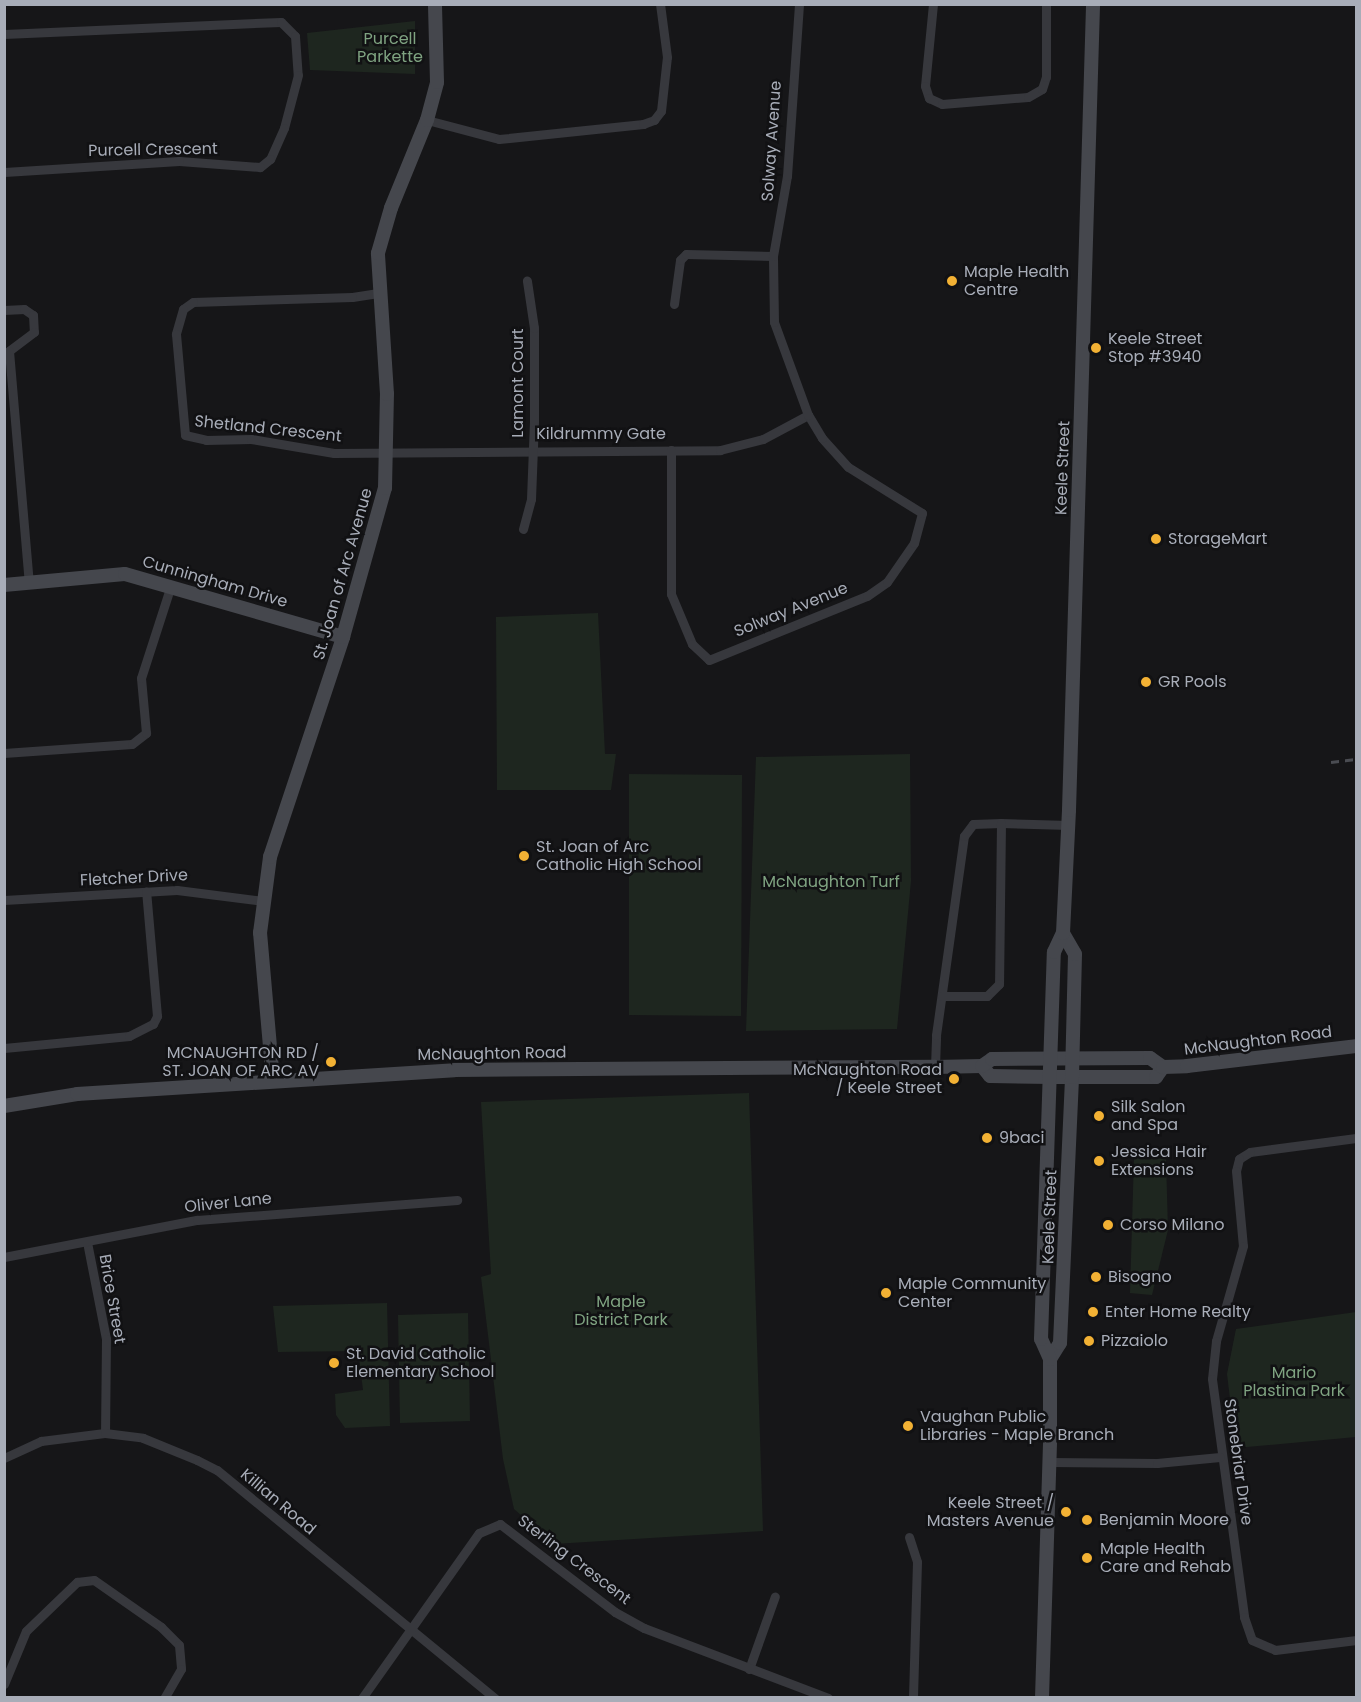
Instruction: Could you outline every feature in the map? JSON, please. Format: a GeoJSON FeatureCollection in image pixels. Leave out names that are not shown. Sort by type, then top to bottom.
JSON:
{"type":"FeatureCollection","features":[{"type":"Feature","properties":{"kind":"street","name":"St. Joan of Arc Avenue"},"geometry":{"type":"LineString","coordinates":[[273,1081],[260,933],[270,857],[343,637],[381,509],[387,453],[387,394],[378,293],[382,233],[427,120],[437,82],[435,4]]}},
{"type":"Feature","properties":{"kind":"street"},"geometry":{"type":"LineString","coordinates":[[427,120],[499,139],[643,124],[654,120],[661,111],[667,57],[660,4]]}},
{"type":"Feature","properties":{"kind":"street","name":"Solway Avenue"},"geometry":{"type":"LineString","coordinates":[[671,450],[671,594],[692,644],[701,656],[716,659],[778,629],[867,596],[887,582],[914,543],[922,513],[848,467],[808,415],[774,322],[773,256],[787,177],[790,90],[799,4]]}},
{"type":"Feature","properties":{"kind":"street"},"geometry":{"type":"LineString","coordinates":[[933,4],[925,86],[928,98],[942,104],[1028,97],[1042,89],[1046,77],[1046,4]]}},
{"type":"Feature","properties":{"kind":"street","name":"Keele Street"},"geometry":{"type":"LineString","coordinates":[[1042,1698],[1050,1462],[1050,1359],[1041,1339],[1054,952],[1063,933],[1069,825],[1093,4]]}},
{"type":"Feature","properties":{"kind":"street","name":"Purcell Crescent"},"geometry":{"type":"LineString","coordinates":[[4,34],[281,22],[295,36],[298,75],[284,128],[270,159],[260,167],[179,161],[4,172]]}},
{"type":"Feature","properties":{"kind":"street"},"geometry":{"type":"LineString","coordinates":[[674,304],[680,260],[686,254],[773,256]]}},
{"type":"Feature","properties":{"kind":"street","name":"Lamont Court"},"geometry":{"type":"LineString","coordinates":[[523,529],[531,499],[533,449],[534,328],[527,281]]}},
{"type":"Feature","properties":{"kind":"street","name":"Shetland Crescent"},"geometry":{"type":"LineString","coordinates":[[378,293],[352,297],[193,302],[178,318],[176,334],[185,435],[206,440],[251,439],[334,453],[387,453]]}},
{"type":"Feature","properties":{"kind":"street"},"geometry":{"type":"LineString","coordinates":[[4,310],[24,309],[33,315],[34,332],[7,350],[28,582]]}},
{"type":"Feature","properties":{"kind":"street","name":"Kildrummy Gate"},"geometry":{"type":"LineString","coordinates":[[387,453],[533,449],[720,450],[744,445],[808,415]]}},
{"type":"Feature","properties":{"kind":"street","name":"Cunningham Drive"},"geometry":{"type":"LineString","coordinates":[[4,585],[106,573],[171,585],[343,637]]}},
{"type":"Feature","properties":{"kind":"street"},"geometry":{"type":"LineString","coordinates":[[4,753],[132,744],[146,733],[141,678],[171,585]]}},
{"type":"Feature","properties":{"kind":"street"},"geometry":{"type":"LineString","coordinates":[[942,996],[987,996],[999,984],[1001,823]]}},
{"type":"Feature","properties":{"kind":"street"},"geometry":{"type":"LineString","coordinates":[[935,1067],[942,996],[964,836],[973,824],[1069,825]]}},
{"type":"Feature","properties":{"kind":"street"},"geometry":{"type":"LineString","coordinates":[[4,1048],[129,1036],[153,1024],[157,1017],[146,891]]}},
{"type":"Feature","properties":{"kind":"street","name":"Fletcher Drive"},"geometry":{"type":"LineString","coordinates":[[4,900],[146,891],[199,891],[264,901]]}},
{"type":"Feature","properties":{"kind":"street","name":"Keele Street"},"geometry":{"type":"LineString","coordinates":[[1050,1359],[1060,1343],[1072,1077],[1075,954],[1063,933]]}},
{"type":"Feature","properties":{"kind":"street","name":"McNaughton Road"},"geometry":{"type":"LineString","coordinates":[[4,1106],[77,1094],[454,1070],[935,1067],[982,1066],[992,1059],[1150,1058],[1163,1067],[1356,1046]]}},
{"type":"Feature","properties":{"kind":"street","name":"McNaughton Road"},"geometry":{"type":"LineString","coordinates":[[982,1066],[990,1076],[1051,1077],[1156,1077],[1163,1067]]}},
{"type":"Feature","properties":{"kind":"street","name":"Stonebriar Drive"},"geometry":{"type":"LineString","coordinates":[[1356,1138],[1250,1152],[1239,1159],[1236,1171],[1243,1246],[1216,1341],[1212,1379],[1220,1457],[1244,1617],[1252,1640],[1275,1650],[1356,1640]]}},
{"type":"Feature","properties":{"kind":"street","name":"Oliver Lane"},"geometry":{"type":"LineString","coordinates":[[4,1257],[242,1215],[457,1200]]}},
{"type":"Feature","properties":{"kind":"street","name":"Brice Street"},"geometry":{"type":"LineString","coordinates":[[87,1242],[106,1339],[105,1433]]}},
{"type":"Feature","properties":{"kind":"street","name":"Killian Road"},"geometry":{"type":"LineString","coordinates":[[4,1458],[41,1441],[105,1433],[143,1438],[217,1470],[495,1698]]}},
{"type":"Feature","properties":{"kind":"street"},"geometry":{"type":"LineString","coordinates":[[1050,1462],[1157,1463],[1220,1457]]}},
{"type":"Feature","properties":{"kind":"street","name":"Sterling Crescent"},"geometry":{"type":"LineString","coordinates":[[411,1629],[479,1533],[500,1524],[615,1612],[644,1628],[828,1698]]}},
{"type":"Feature","properties":{"kind":"street"},"geometry":{"type":"LineString","coordinates":[[909,1537],[917,1562],[912,1698]]}},
{"type":"Feature","properties":{"kind":"street"},"geometry":{"type":"LineString","coordinates":[[4,1684],[26,1631],[77,1582],[94,1580],[161,1627],[179,1646],[181,1670],[164,1698]]}},
{"type":"Feature","properties":{"kind":"street"},"geometry":{"type":"LineString","coordinates":[[749,1669],[775,1596]]}},
{"type":"Feature","properties":{"kind":"street"},"geometry":{"type":"LineString","coordinates":[[362,1698],[411,1629]]}},
{"type":"Feature","properties":{"kind":"green space","name":"Purcell Parkette"},"geometry":{"type":"Polygon","coordinates":[[[415,21],[415,74],[310,70],[307,33],[415,21]]]}},
{"type":"Feature","properties":{"kind":"green space"},"geometry":{"type":"Polygon","coordinates":[[[598,613],[605,754],[616,754],[611,790],[497,790],[496,617],[598,613]]]}},
{"type":"Feature","properties":{"kind":"green space","name":"McNaughton Turf"},"geometry":{"type":"Polygon","coordinates":[[[910,754],[911,881],[897,1029],[746,1031],[756,757],[910,754]]]}},
{"type":"Feature","properties":{"kind":"green space"},"geometry":{"type":"Polygon","coordinates":[[[629,774],[742,775],[741,1016],[629,1015],[629,774]]]}},
{"type":"Feature","properties":{"kind":"green space","name":"Maple District Park"},"geometry":{"type":"Polygon","coordinates":[[[749,1093],[763,1531],[554,1544],[514,1509],[503,1459],[481,1277],[491,1274],[481,1102],[749,1093]]]}},
{"type":"Feature","properties":{"kind":"green space"},"geometry":{"type":"Polygon","coordinates":[[[1134,1157],[1166,1159],[1168,1230],[1152,1295],[1130,1293],[1134,1157]]]}},
{"type":"Feature","properties":{"kind":"green space"},"geometry":{"type":"Polygon","coordinates":[[[387,1303],[390,1426],[345,1428],[336,1415],[335,1394],[363,1390],[358,1351],[278,1352],[273,1306],[387,1303]]]}},
{"type":"Feature","properties":{"kind":"green space","name":"Mario Plastina Park"},"geometry":{"type":"Polygon","coordinates":[[[1356,1312],[1356,1437],[1236,1448],[1227,1374],[1236,1329],[1356,1312]]]}},
{"type":"Feature","properties":{"kind":"green space"},"geometry":{"type":"Polygon","coordinates":[[[468,1313],[470,1421],[400,1423],[398,1315],[468,1313]]]}},
{"type":"Feature","properties":{"kind":"railway"},"geometry":{"type":"LineString","coordinates":[[1331,762],[1356,759]]}},
{"type":"Feature","properties":{"kind":"place","name":"Maple Health Centre"},"geometry":{"type":"Point","coordinates":[952,281]}},
{"type":"Feature","properties":{"kind":"place","name":"Keele Street Stop #3940"},"geometry":{"type":"Point","coordinates":[1096,348]}},
{"type":"Feature","properties":{"kind":"place","name":"StorageMart"},"geometry":{"type":"Point","coordinates":[1156,539]}},
{"type":"Feature","properties":{"kind":"place","name":"GR Pools"},"geometry":{"type":"Point","coordinates":[1146,682]}},
{"type":"Feature","properties":{"kind":"place","name":"St. Joan of Arc Catholic High School"},"geometry":{"type":"Point","coordinates":[524,856]}},
{"type":"Feature","properties":{"kind":"place","name":"MCNAUGHTON RD / ST. JOAN OF ARC AV"},"geometry":{"type":"Point","coordinates":[331,1062]}},
{"type":"Feature","properties":{"kind":"place","name":"McNaughton Road / Keele Street"},"geometry":{"type":"Point","coordinates":[954,1079]}},
{"type":"Feature","properties":{"kind":"place","name":"Silk Salon and Spa"},"geometry":{"type":"Point","coordinates":[1099,1116]}},
{"type":"Feature","properties":{"kind":"place","name":"9baci"},"geometry":{"type":"Point","coordinates":[987,1138]}},
{"type":"Feature","properties":{"kind":"place","name":"Jessica Hair Extensions"},"geometry":{"type":"Point","coordinates":[1099,1161]}},
{"type":"Feature","properties":{"kind":"place","name":"Corso Milano"},"geometry":{"type":"Point","coordinates":[1108,1225]}},
{"type":"Feature","properties":{"kind":"place","name":"Bisogno"},"geometry":{"type":"Point","coordinates":[1096,1277]}},
{"type":"Feature","properties":{"kind":"place","name":"Maple Community Center"},"geometry":{"type":"Point","coordinates":[886,1293]}},
{"type":"Feature","properties":{"kind":"place","name":"Enter Home Realty"},"geometry":{"type":"Point","coordinates":[1093,1312]}},
{"type":"Feature","properties":{"kind":"place","name":"Pizzaiolo"},"geometry":{"type":"Point","coordinates":[1089,1341]}},
{"type":"Feature","properties":{"kind":"place","name":"St. David Catholic Elementary School"},"geometry":{"type":"Point","coordinates":[334,1363]}},
{"type":"Feature","properties":{"kind":"place","name":"Vaughan Public Libraries - Maple Branch"},"geometry":{"type":"Point","coordinates":[908,1426]}},
{"type":"Feature","properties":{"kind":"place","name":"Keele Street / Masters Avenue"},"geometry":{"type":"Point","coordinates":[1066,1512]}},
{"type":"Feature","properties":{"kind":"place","name":"Benjamin Moore"},"geometry":{"type":"Point","coordinates":[1087,1520]}},
{"type":"Feature","properties":{"kind":"place","name":"Maple Health Care and Rehab"},"geometry":{"type":"Point","coordinates":[1087,1558]}}]}
